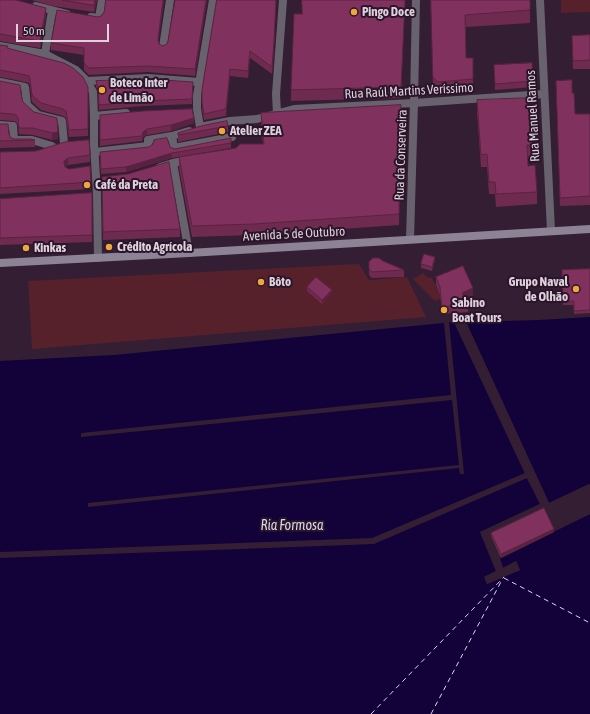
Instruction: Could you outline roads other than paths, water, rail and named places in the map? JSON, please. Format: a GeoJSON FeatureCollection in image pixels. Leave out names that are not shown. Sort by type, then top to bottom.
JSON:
{"type":"FeatureCollection","features":[{"type":"Feature","properties":{"kind":"main road","name":"Avenida 5 de Outubro"},"geometry":{"type":"LineString","coordinates":[[0,262],[189,253],[590,229]]}},
{"type":"Feature","properties":{"kind":"street"},"geometry":{"type":"LineString","coordinates":[[25,4],[52,11],[99,18],[102,0]]}},
{"type":"Feature","properties":{"kind":"street"},"geometry":{"type":"LineString","coordinates":[[163,47],[170,0]]}},
{"type":"Feature","properties":{"kind":"street"},"geometry":{"type":"LineString","coordinates":[[200,127],[193,110],[197,96],[213,0]]}},
{"type":"Feature","properties":{"kind":"street"},"geometry":{"type":"LineString","coordinates":[[277,113],[276,94],[283,0]]}},
{"type":"Feature","properties":{"kind":"street","name":"Rua da Conserveira"},"geometry":{"type":"LineString","coordinates":[[410,239],[416,0]]}},
{"type":"Feature","properties":{"kind":"street","name":"Rua Manuel Ramos"},"geometry":{"type":"LineString","coordinates":[[540,0],[551,231]]}},
{"type":"Feature","properties":{"kind":"street"},"geometry":{"type":"LineString","coordinates":[[45,54],[52,11]]}},
{"type":"Feature","properties":{"kind":"street"},"geometry":{"type":"LineString","coordinates":[[0,46],[45,54],[76,70],[87,81],[93,92],[94,116],[91,141],[95,152],[92,168],[100,180],[93,194],[98,258]]}},
{"type":"Feature","properties":{"kind":"street"},"geometry":{"type":"LineString","coordinates":[[87,81],[148,78],[199,82]]}},
{"type":"Feature","properties":{"kind":"street"},"geometry":{"type":"LineString","coordinates":[[0,82],[25,87],[27,105],[38,115],[62,121],[68,143],[41,150]]}},
{"type":"Feature","properties":{"kind":"street","name":"Rua Raúl Martins Veríssimo"},"geometry":{"type":"LineString","coordinates":[[95,152],[148,146],[148,140],[172,136],[200,127],[230,121],[257,118],[294,109],[544,94]]}},
{"type":"Feature","properties":{"kind":"street"},"geometry":{"type":"LineString","coordinates":[[94,116],[136,112]]}},
{"type":"Feature","properties":{"kind":"street"},"geometry":{"type":"LineString","coordinates":[[0,126],[13,126],[14,140],[32,140],[52,146]]}},
{"type":"Feature","properties":{"kind":"street"},"geometry":{"type":"LineString","coordinates":[[172,136],[174,148],[232,137]]}},
{"type":"Feature","properties":{"kind":"street"},"geometry":{"type":"LineString","coordinates":[[153,169],[173,163],[196,159]]}},
{"type":"Feature","properties":{"kind":"street"},"geometry":{"type":"LineString","coordinates":[[173,163],[189,253]]}},
{"type":"Feature","properties":{"kind":"water"},"geometry":{"type":"Polygon","coordinates":[[[590,317],[590,485],[589,484],[549,503],[466,322],[590,317]]]}},
{"type":"Feature","properties":{"kind":"water","name":"Ria Formosa"},"geometry":{"type":"Polygon","coordinates":[[[454,322],[540,504],[480,532],[496,571],[484,577],[487,584],[520,570],[516,561],[503,568],[499,558],[590,514],[590,714],[0,714],[0,361],[114,355],[454,322]]]}},
{"type":"Feature","properties":{"kind":"place","name":"Pingo Doce"},"geometry":{"type":"Point","coordinates":[354,12]}},
{"type":"Feature","properties":{"kind":"place","name":"Boteco Inter de Limão"},"geometry":{"type":"Point","coordinates":[102,90]}},
{"type":"Feature","properties":{"kind":"place","name":"Atelier ZEA"},"geometry":{"type":"Point","coordinates":[222,131]}},
{"type":"Feature","properties":{"kind":"place","name":"Café da Preta"},"geometry":{"type":"Point","coordinates":[87,185]}},
{"type":"Feature","properties":{"kind":"place","name":"Crédito Agrícola"},"geometry":{"type":"Point","coordinates":[109,247]}},
{"type":"Feature","properties":{"kind":"place","name":"Kinkas"},"geometry":{"type":"Point","coordinates":[26,248]}},
{"type":"Feature","properties":{"kind":"place","name":"Bôto"},"geometry":{"type":"Point","coordinates":[261,282]}},
{"type":"Feature","properties":{"kind":"place","name":"Grupo Naval de Olhão"},"geometry":{"type":"Point","coordinates":[576,289]}},
{"type":"Feature","properties":{"kind":"place","name":"Sabino Boat Tours"},"geometry":{"type":"Point","coordinates":[444,310]}}]}
